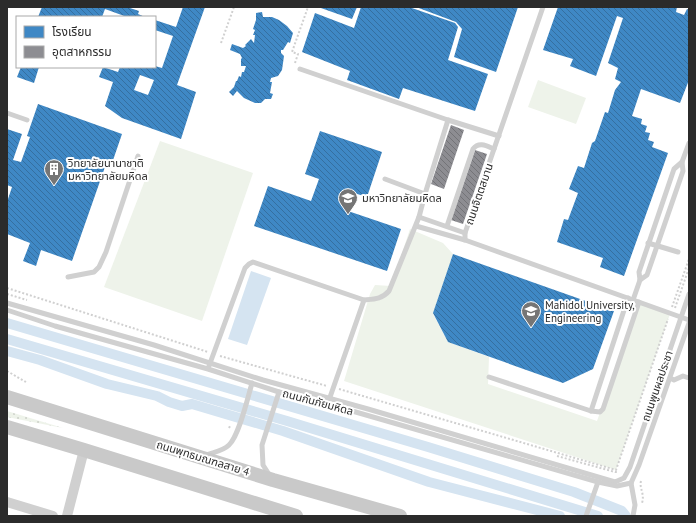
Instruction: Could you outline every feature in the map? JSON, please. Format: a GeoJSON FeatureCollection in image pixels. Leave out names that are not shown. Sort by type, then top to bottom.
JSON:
{"type":"FeatureCollection","features":[{"type":"Feature","properties":{"kind":"main road","name":"ถนนพุทธมณฑลสาย 4"},"geometry":{"type":"LineString","coordinates":[[7,397],[273,480],[400,516]]}},
{"type":"Feature","properties":{"kind":"main road"},"geometry":{"type":"LineString","coordinates":[[7,427],[296,516]]}},
{"type":"Feature","properties":{"kind":"street"},"geometry":{"type":"LineString","coordinates":[[67,516],[84,450]]}},
{"type":"Feature","properties":{"kind":"street"},"geometry":{"type":"LineString","coordinates":[[7,502],[53,516]]}},
{"type":"Feature","properties":{"kind":"lane","name":"ถนนจิตตสมาน"},"geometry":{"type":"LineString","coordinates":[[543,7],[465,233],[464,240],[689,321]]}},
{"type":"Feature","properties":{"kind":"lane"},"geometry":{"type":"LineString","coordinates":[[300,69],[499,136]]}},
{"type":"Feature","properties":{"kind":"lane"},"geometry":{"type":"LineString","coordinates":[[7,113],[28,120]]}},
{"type":"Feature","properties":{"kind":"lane"},"geometry":{"type":"LineString","coordinates":[[209,366],[246,268],[253,262],[364,300],[376,299],[384,296],[389,291],[416,226],[448,120]]}},
{"type":"Feature","properties":{"kind":"lane"},"geometry":{"type":"LineString","coordinates":[[640,280],[647,275],[683,171],[682,162],[689,143]]}},
{"type":"Feature","properties":{"kind":"lane"},"geometry":{"type":"LineString","coordinates":[[447,226],[473,149],[476,145],[480,144],[494,149]]}},
{"type":"Feature","properties":{"kind":"lane"},"geometry":{"type":"LineString","coordinates":[[68,277],[94,272],[99,267],[106,252],[138,156]]}},
{"type":"Feature","properties":{"kind":"lane"},"geometry":{"type":"LineString","coordinates":[[591,411],[640,280],[639,272],[674,169],[682,162]]}},
{"type":"Feature","properties":{"kind":"lane"},"geometry":{"type":"LineString","coordinates":[[386,179],[425,194]]}},
{"type":"Feature","properties":{"kind":"lane"},"geometry":{"type":"LineString","coordinates":[[419,217],[465,233]]}},
{"type":"Feature","properties":{"kind":"lane"},"geometry":{"type":"LineString","coordinates":[[416,226],[464,240]]}},
{"type":"Feature","properties":{"kind":"lane"},"geometry":{"type":"LineString","coordinates":[[648,243],[678,252]]}},
{"type":"Feature","properties":{"kind":"lane","name":"ถนนพูนผลประชา"},"geometry":{"type":"LineString","coordinates":[[624,478],[630,467],[689,294]]}},
{"type":"Feature","properties":{"kind":"lane"},"geometry":{"type":"LineString","coordinates":[[328,404],[364,300]]}},
{"type":"Feature","properties":{"kind":"lane"},"geometry":{"type":"LineString","coordinates":[[489,377],[597,413],[603,409],[633,300]]}},
{"type":"Feature","properties":{"kind":"lane","name":"ถนนกันภัยมหิดล"},"geometry":{"type":"LineString","coordinates":[[7,303],[154,346],[279,392],[328,404],[598,482],[617,486],[631,483]]}},
{"type":"Feature","properties":{"kind":"lane","name":"ถนนกันภัยมหิดล"},"geometry":{"type":"LineString","coordinates":[[7,310],[55,326],[330,398],[610,481],[615,482],[624,478]]}},
{"type":"Feature","properties":{"kind":"lane","name":"ถนนพูนผลประชา"},"geometry":{"type":"LineString","coordinates":[[631,483],[640,465],[689,321]]}},
{"type":"Feature","properties":{"kind":"lane"},"geometry":{"type":"LineString","coordinates":[[670,378],[674,380],[683,376],[689,378]]}},
{"type":"Feature","properties":{"kind":"lane"},"geometry":{"type":"LineString","coordinates":[[199,456],[221,451],[230,445],[235,437],[252,383]]}},
{"type":"Feature","properties":{"kind":"lane"},"geometry":{"type":"LineString","coordinates":[[273,480],[263,466],[262,445],[279,392]]}},
{"type":"Feature","properties":{"kind":"lane"},"geometry":{"type":"LineString","coordinates":[[586,516],[598,482]]}},
{"type":"Feature","properties":{"kind":"lane"},"geometry":{"type":"LineString","coordinates":[[631,483],[635,506],[633,516]]}},
{"type":"Feature","properties":{"kind":"path"},"geometry":{"type":"LineString","coordinates":[[221,43],[234,7]]}},
{"type":"Feature","properties":{"kind":"path"},"geometry":{"type":"LineString","coordinates":[[295,64],[298,54],[292,52],[308,7]]}},
{"type":"Feature","properties":{"kind":"path"},"geometry":{"type":"LineString","coordinates":[[7,288],[213,356],[333,388],[616,470],[671,314],[689,258]]}},
{"type":"Feature","properties":{"kind":"path"},"geometry":{"type":"LineString","coordinates":[[666,337],[671,314],[689,268]]}},
{"type":"Feature","properties":{"kind":"path"},"geometry":{"type":"LineString","coordinates":[[7,294],[30,301]]}},
{"type":"Feature","properties":{"kind":"path"},"geometry":{"type":"LineString","coordinates":[[201,354],[213,356],[228,362]]}},
{"type":"Feature","properties":{"kind":"path"},"geometry":{"type":"LineString","coordinates":[[7,371],[26,382]]}},
{"type":"Feature","properties":{"kind":"path"},"geometry":{"type":"LineString","coordinates":[[515,444],[614,472],[618,472],[621,468]]}},
{"type":"Feature","properties":{"kind":"shaded area"},"geometry":{"type":"Polygon","coordinates":[[[538,80],[586,98],[576,124],[528,107],[538,80]]]}},
{"type":"Feature","properties":{"kind":"shaded area"},"geometry":{"type":"Polygon","coordinates":[[[160,141],[253,173],[202,321],[104,287],[160,141]]]}},
{"type":"Feature","properties":{"kind":"shaded area"},"geometry":{"type":"Polygon","coordinates":[[[410,229],[443,243],[453,254],[433,314],[448,342],[489,357],[488,384],[597,421],[639,302],[670,314],[616,470],[344,381],[370,294],[375,285],[391,286],[410,229]]]}},
{"type":"Feature","properties":{"kind":"shaded area"},"geometry":{"type":"Polygon","coordinates":[[[7,411],[63,428],[7,417],[7,411]]]}},
{"type":"Feature","properties":{"kind":"water"},"geometry":{"type":"Polygon","coordinates":[[[251,271],[271,278],[247,345],[228,339],[251,271]]]}},
{"type":"Feature","properties":{"kind":"building: โรงเรียน"},"geometry":{"type":"Polygon","coordinates":[[[42,7],[127,7],[139,11],[138,14],[143,16],[124,16],[105,9],[102,16],[38,16],[42,7]]]}},
{"type":"Feature","properties":{"kind":"building: โรงเรียน"},"geometry":{"type":"Polygon","coordinates":[[[183,7],[205,7],[177,85],[196,92],[181,139],[122,118],[105,106],[113,82],[99,77],[103,68],[118,72],[120,68],[156,68],[156,66],[162,68],[173,36],[156,30],[156,20],[176,27],[183,7]],[[140,75],[134,90],[148,95],[154,80],[140,75]]]}},
{"type":"Feature","properties":{"kind":"building: โรงเรียน"},"geometry":{"type":"Polygon","coordinates":[[[318,7],[357,7],[352,19],[318,7]]]}},
{"type":"Feature","properties":{"kind":"building: โรงเรียน"},"geometry":{"type":"Polygon","coordinates":[[[361,7],[409,7],[455,23],[458,27],[448,60],[488,74],[475,111],[403,88],[399,99],[347,80],[350,71],[302,52],[315,13],[354,28],[361,7]]]}},
{"type":"Feature","properties":{"kind":"building: โรงเรียน"},"geometry":{"type":"Polygon","coordinates":[[[416,7],[518,7],[496,72],[454,57],[462,29],[456,22],[416,7]]]}},
{"type":"Feature","properties":{"kind":"building: โรงเรียน"},"geometry":{"type":"Polygon","coordinates":[[[558,7],[677,7],[676,12],[684,15],[687,9],[689,10],[689,80],[680,103],[641,89],[632,116],[642,119],[641,124],[647,126],[645,132],[650,133],[648,140],[654,142],[652,147],[668,153],[624,276],[600,267],[603,258],[557,242],[564,219],[568,220],[578,193],[569,189],[578,166],[584,168],[592,143],[595,141],[605,112],[608,113],[615,90],[621,82],[615,79],[618,68],[608,63],[623,18],[617,16],[596,76],[570,66],[573,59],[543,50],[558,7]]]}},
{"type":"Feature","properties":{"kind":"building: โรงเรียน"},"geometry":{"type":"Polygon","coordinates":[[[262,12],[263,17],[272,17],[279,20],[293,33],[290,43],[288,42],[283,50],[281,50],[281,53],[284,56],[282,70],[278,76],[271,78],[270,82],[272,82],[270,93],[273,94],[271,99],[265,99],[261,103],[255,103],[244,98],[237,91],[233,96],[229,92],[234,87],[239,76],[241,77],[246,66],[241,66],[242,58],[240,54],[230,50],[232,44],[243,48],[251,39],[254,43],[255,35],[253,35],[255,30],[253,29],[256,20],[256,13],[262,12]]]}},
{"type":"Feature","properties":{"kind":"building: โรงเรียน"},"geometry":{"type":"Polygon","coordinates":[[[21,68],[39,68],[34,83],[17,77],[21,68]]]}},
{"type":"Feature","properties":{"kind":"building: โรงเรียน","name":"วิทยาลัยนานาชาติ มหาวิทยาลัยมหิดล"},"geometry":{"type":"Polygon","coordinates":[[[38,104],[122,134],[110,169],[105,167],[72,261],[41,250],[36,266],[23,261],[30,243],[7,234],[7,202],[12,187],[7,185],[7,129],[22,134],[13,160],[21,162],[30,137],[27,136],[38,104]]]}},
{"type":"Feature","properties":{"kind":"building: โรงเรียน"},"geometry":{"type":"Polygon","coordinates":[[[320,131],[382,152],[367,197],[354,193],[348,211],[401,229],[387,271],[254,226],[268,186],[311,201],[319,179],[305,174],[320,131]]]}},
{"type":"Feature","properties":{"kind":"building: โรงเรียน"},"geometry":{"type":"Polygon","coordinates":[[[453,254],[614,311],[593,369],[563,383],[448,342],[433,313],[453,254]]]}},
{"type":"Feature","properties":{"kind":"building: อุตสาหกรรม"},"geometry":{"type":"Polygon","coordinates":[[[451,125],[464,130],[444,189],[431,184],[451,125]]]}},
{"type":"Feature","properties":{"kind":"building: อุตสาหกรรม"},"geometry":{"type":"Polygon","coordinates":[[[475,150],[487,154],[463,224],[451,220],[475,150]]]}},
{"type":"Feature","properties":{"kind":"waterway"},"geometry":{"type":"LineString","coordinates":[[7,323],[428,447],[574,492],[622,511],[626,516]]}},
{"type":"Feature","properties":{"kind":"waterway"},"geometry":{"type":"LineString","coordinates":[[7,339],[287,421],[598,516]]}},
{"type":"Feature","properties":{"kind":"waterway"},"geometry":{"type":"LineString","coordinates":[[7,351],[40,360],[107,384],[157,396],[182,406],[192,404],[283,431],[429,482],[560,516]]}},
{"type":"Feature","properties":{"kind":"place","name":"วิทยาลัยนานาชาติ มหาวิทยาลัยมหิดล"},"geometry":{"type":"Point","coordinates":[54,186]}},
{"type":"Feature","properties":{"kind":"place","name":"มหาวิทยาลัยมหิดล"},"geometry":{"type":"Point","coordinates":[348,215]}},
{"type":"Feature","properties":{"kind":"place","name":"Mahidol University, Engineering"},"geometry":{"type":"Point","coordinates":[531,328]}}]}
